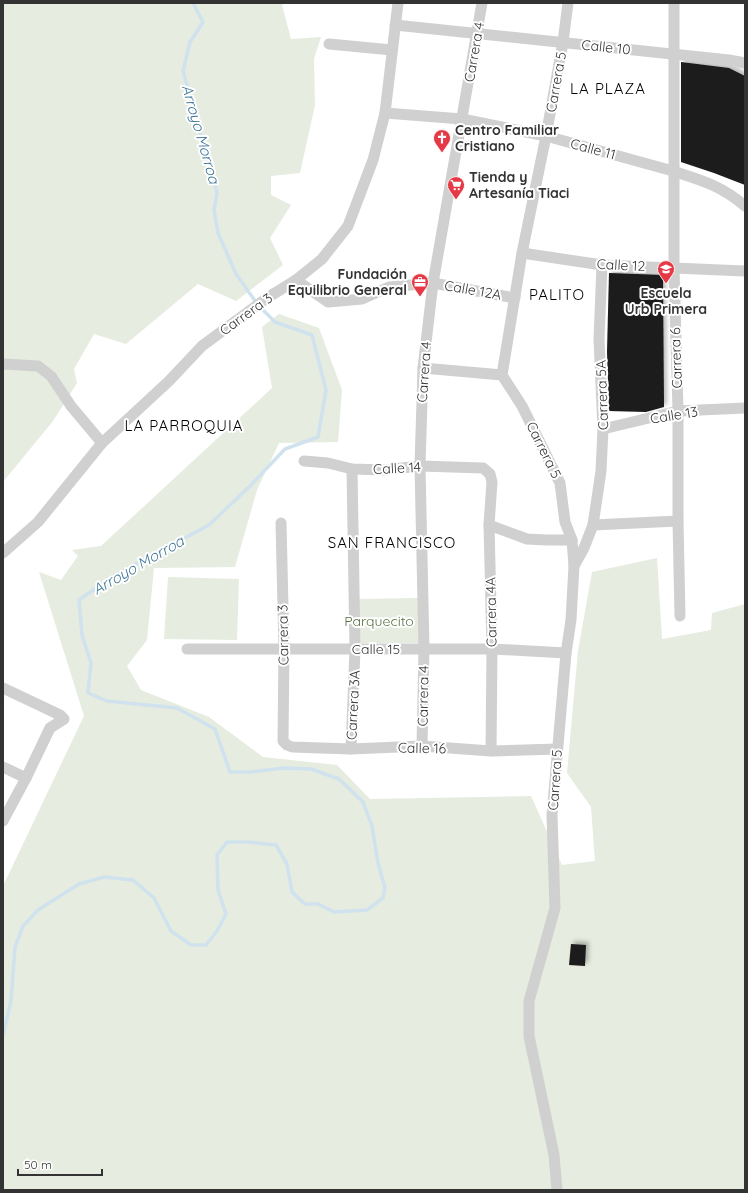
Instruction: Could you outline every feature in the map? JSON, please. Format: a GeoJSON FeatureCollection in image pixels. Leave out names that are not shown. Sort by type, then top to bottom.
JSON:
{"type":"FeatureCollection","features":[{"type":"Feature","properties":{"kind":"street","name":"Carrera 3"},"geometry":{"type":"LineString","coordinates":[[3,553],[38,522],[102,443],[169,381],[202,346],[267,298],[296,280],[322,259],[348,226],[373,160],[385,113],[398,3]]}},
{"type":"Feature","properties":{"kind":"street","name":"Carrera 4"},"geometry":{"type":"LineString","coordinates":[[422,746],[424,649],[420,466],[423,368],[433,283],[482,3]]}},
{"type":"Feature","properties":{"kind":"street","name":"Carrera 5"},"geometry":{"type":"LineString","coordinates":[[557,1190],[554,1156],[528,1036],[529,1001],[554,908],[552,815],[566,653],[571,620],[574,566],[572,540],[565,522],[560,483],[522,406],[502,375],[522,253],[546,136],[563,42],[568,3]]}},
{"type":"Feature","properties":{"kind":"street","name":"Carrera 6"},"geometry":{"type":"LineString","coordinates":[[674,3],[673,171],[678,411],[680,616]]}},
{"type":"Feature","properties":{"kind":"street","name":"Calle 10"},"geometry":{"type":"LineString","coordinates":[[395,25],[745,62]]}},
{"type":"Feature","properties":{"kind":"street"},"geometry":{"type":"LineString","coordinates":[[329,44],[392,50]]}},
{"type":"Feature","properties":{"kind":"street","name":"Calle 11"},"geometry":{"type":"LineString","coordinates":[[385,113],[462,119],[546,136],[673,171],[716,186],[737,199],[745,206]]}},
{"type":"Feature","properties":{"kind":"street","name":"Calle 12"},"geometry":{"type":"LineString","coordinates":[[522,253],[602,265],[745,271]]}},
{"type":"Feature","properties":{"kind":"street","name":"Carrera 5A"},"geometry":{"type":"LineString","coordinates":[[574,566],[584,548],[593,524],[600,471],[603,430],[599,339],[602,265]]}},
{"type":"Feature","properties":{"kind":"street","name":"Calle 12A"},"geometry":{"type":"LineString","coordinates":[[296,280],[328,302],[362,299],[390,287],[433,283],[515,298]]}},
{"type":"Feature","properties":{"kind":"street"},"geometry":{"type":"LineString","coordinates":[[3,364],[38,366],[51,376],[72,406],[102,443]]}},
{"type":"Feature","properties":{"kind":"street"},"geometry":{"type":"LineString","coordinates":[[423,368],[502,375]]}},
{"type":"Feature","properties":{"kind":"street","name":"Calle 13"},"geometry":{"type":"LineString","coordinates":[[603,430],[678,411],[745,408]]}},
{"type":"Feature","properties":{"kind":"street","name":"Calle 14"},"geometry":{"type":"LineString","coordinates":[[304,460],[328,463],[352,469],[384,470],[420,466],[483,468],[490,474]]}},
{"type":"Feature","properties":{"kind":"street","name":"Carrera 3A"},"geometry":{"type":"LineString","coordinates":[[351,749],[355,649],[352,469]]}},
{"type":"Feature","properties":{"kind":"street","name":"Carrera 4A"},"geometry":{"type":"LineString","coordinates":[[490,474],[492,482],[489,525],[492,649],[491,751]]}},
{"type":"Feature","properties":{"kind":"street"},"geometry":{"type":"LineString","coordinates":[[593,524],[678,521]]}},
{"type":"Feature","properties":{"kind":"street","name":"Carrera 3"},"geometry":{"type":"LineString","coordinates":[[281,524],[284,649],[283,741],[287,745]]}},
{"type":"Feature","properties":{"kind":"street"},"geometry":{"type":"LineString","coordinates":[[489,525],[526,539],[572,540]]}},
{"type":"Feature","properties":{"kind":"street","name":"Calle 15"},"geometry":{"type":"LineString","coordinates":[[187,649],[492,649],[566,653]]}},
{"type":"Feature","properties":{"kind":"street"},"geometry":{"type":"LineString","coordinates":[[3,688],[64,719],[50,728],[3,821]]}},
{"type":"Feature","properties":{"kind":"street","name":"Calle 16"},"geometry":{"type":"LineString","coordinates":[[287,745],[292,747],[351,749],[422,746],[491,751],[557,749]]}},
{"type":"Feature","properties":{"kind":"street"},"geometry":{"type":"LineString","coordinates":[[3,767],[26,778]]}},
{"type":"Feature","properties":{"kind":"green space"},"geometry":{"type":"Polygon","coordinates":[[[3,3],[286,3],[282,5],[291,39],[321,37],[314,59],[315,105],[300,173],[271,176],[271,195],[291,205],[270,238],[283,265],[236,301],[198,284],[126,344],[94,334],[74,369],[77,383],[53,421],[3,482],[3,3]]]}},
{"type":"Feature","properties":{"kind":"green space"},"geometry":{"type":"Polygon","coordinates":[[[279,314],[319,328],[342,390],[338,442],[279,443],[257,490],[235,567],[154,568],[147,640],[127,666],[141,690],[209,717],[263,757],[337,765],[370,799],[531,796],[562,865],[595,861],[591,807],[567,773],[578,651],[592,572],[657,558],[662,639],[711,630],[712,613],[745,604],[745,1190],[3,1190],[3,886],[84,716],[39,572],[61,580],[78,556],[72,550],[101,546],[272,388],[262,327],[279,314]]]}},
{"type":"Feature","properties":{"kind":"green space"},"geometry":{"type":"Polygon","coordinates":[[[168,577],[239,579],[237,640],[164,639],[168,577]]]}},
{"type":"Feature","properties":{"kind":"green space","name":"Parquecito"},"geometry":{"type":"Polygon","coordinates":[[[418,598],[419,643],[357,643],[357,599],[418,598]]]}},
{"type":"Feature","properties":{"kind":"building"},"geometry":{"type":"Polygon","coordinates":[[[681,62],[729,68],[745,76],[745,185],[681,162],[681,62]]]}},
{"type":"Feature","properties":{"kind":"building"},"geometry":{"type":"Polygon","coordinates":[[[609,273],[663,275],[664,407],[646,412],[609,411],[607,352],[609,273]]]}},
{"type":"Feature","properties":{"kind":"building"},"geometry":{"type":"Polygon","coordinates":[[[571,944],[586,945],[585,966],[569,965],[571,944]]]}},
{"type":"Feature","properties":{"kind":"waterway","name":"Arroyo Morroa"},"geometry":{"type":"LineString","coordinates":[[3,1036],[11,1001],[15,947],[23,926],[38,910],[79,884],[104,877],[133,880],[154,898],[171,931],[191,945],[206,945],[217,931],[226,914],[218,890],[217,855],[227,842],[248,842],[276,845],[287,864],[292,892],[305,904],[318,904],[334,912],[367,910],[383,898],[385,888],[378,863],[372,826],[363,802],[339,779],[311,769],[285,768],[250,772],[230,772],[215,729],[177,708],[107,701],[88,693],[91,663],[82,635],[79,600],[112,577],[209,525],[250,486],[285,449],[318,437],[326,390],[312,335],[275,322],[258,305],[236,274],[218,233],[214,210],[217,193],[183,71],[190,42],[203,22],[193,3]]}},
{"type":"Feature","properties":{"kind":"place","name":"Centro Familiar Cristiano"},"geometry":{"type":"Point","coordinates":[442,153]}},
{"type":"Feature","properties":{"kind":"place","name":"Tienda y Artesanía Tiaci"},"geometry":{"type":"Point","coordinates":[456,200]}},
{"type":"Feature","properties":{"kind":"place","name":"Escuela Urb Primera"},"geometry":{"type":"Point","coordinates":[666,284]}},
{"type":"Feature","properties":{"kind":"place","name":"Fundación Equilibrio General"},"geometry":{"type":"Point","coordinates":[420,297]}},
{"type":"Feature","properties":{"kind":"district","name":"LA PLAZA"},"geometry":{"type":"Point","coordinates":[608,88]}},
{"type":"Feature","properties":{"kind":"district","name":"PALITO"},"geometry":{"type":"Point","coordinates":[557,294]}},
{"type":"Feature","properties":{"kind":"district","name":"LA PARROQUIA"},"geometry":{"type":"Point","coordinates":[184,425]}},
{"type":"Feature","properties":{"kind":"district","name":"SAN FRANCISCO"},"geometry":{"type":"Point","coordinates":[392,542]}}]}
